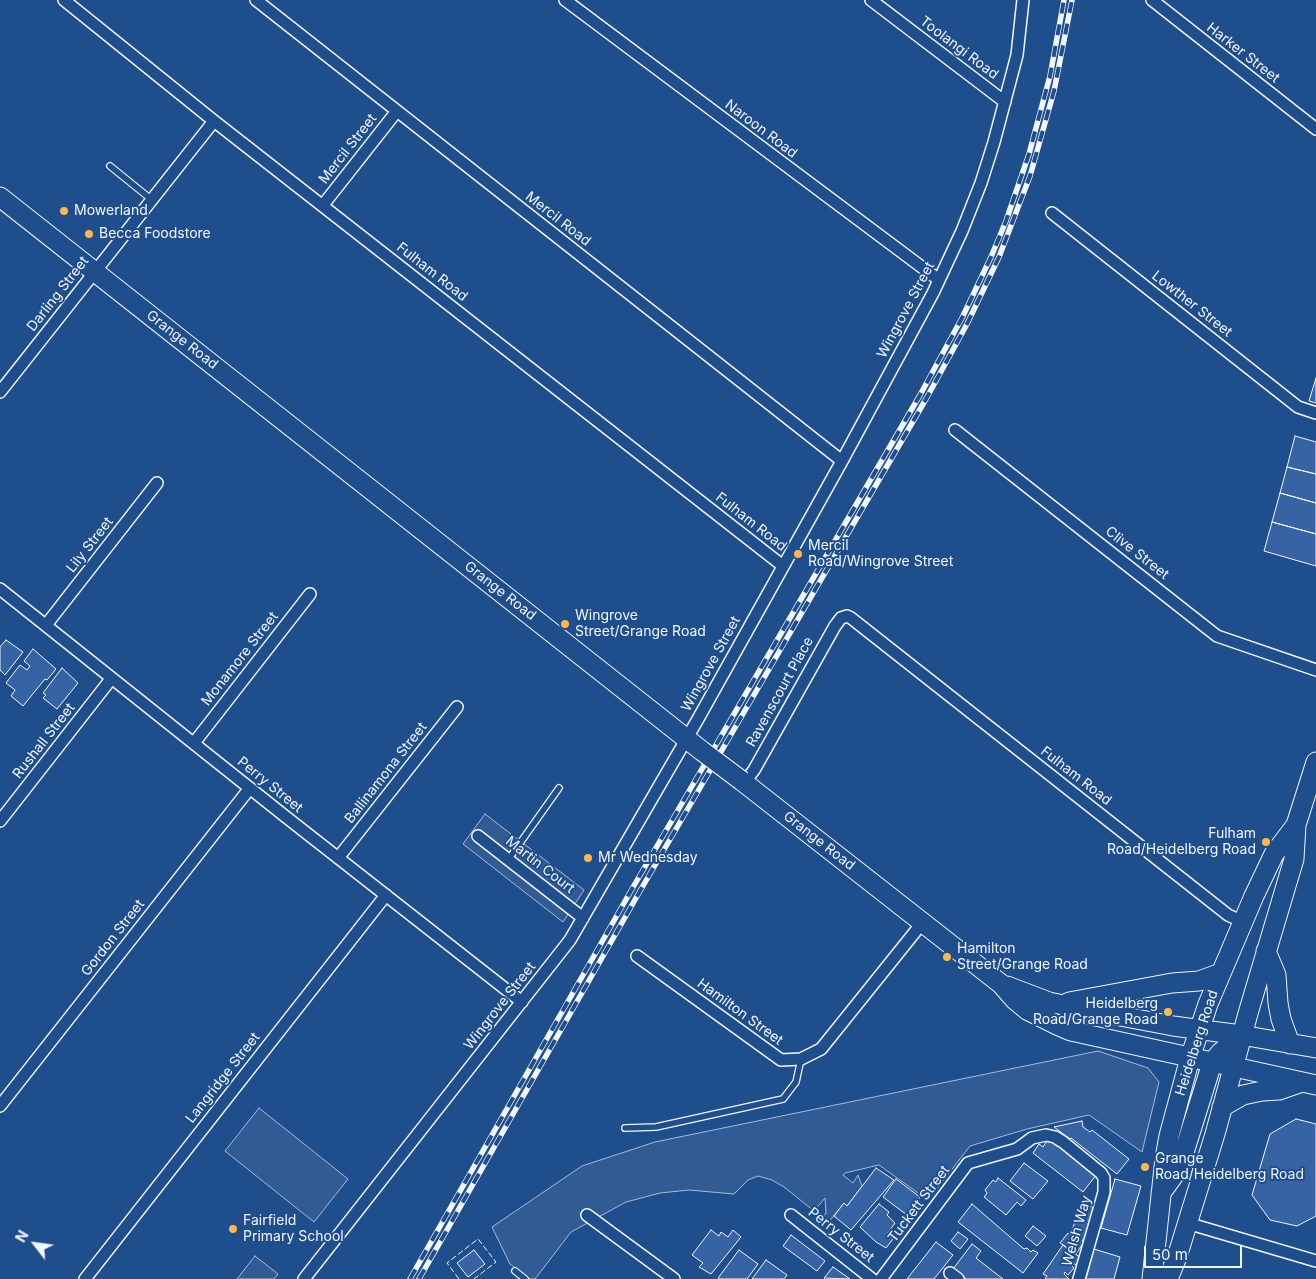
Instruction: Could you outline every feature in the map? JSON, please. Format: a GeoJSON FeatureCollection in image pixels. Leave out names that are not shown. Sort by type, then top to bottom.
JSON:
{"type":"FeatureCollection","features":[{"type":"Feature","properties":{"kind":"main road","name":"Grange Road"},"geometry":{"type":"LineString","coordinates":[[0,197],[686,739],[923,922],[1001,984],[1027,1010],[1056,1026],[1071,1031],[1310,1083]]}},
{"type":"Feature","properties":{"kind":"main road","name":"Heidelberg Road"},"geometry":{"type":"LineString","coordinates":[[1168,1279],[1183,1220],[1222,1107],[1241,1036],[1294,860],[1296,825],[1316,762]]}},
{"type":"Feature","properties":{"kind":"main road","name":"Heidelberg Road"},"geometry":{"type":"LineString","coordinates":[[1153,1279],[1160,1195],[1169,1136],[1190,1058],[1221,973],[1243,922],[1274,854],[1296,825]]}},
{"type":"Feature","properties":{"kind":"main road"},"geometry":{"type":"LineString","coordinates":[[1266,951],[1276,975],[1281,1019],[1290,1044]]}},
{"type":"Feature","properties":{"kind":"main road"},"geometry":{"type":"LineString","coordinates":[[1058,1004],[1172,983],[1199,981],[1221,973]]}},
{"type":"Feature","properties":{"kind":"main road","name":"Grange Road"},"geometry":{"type":"LineString","coordinates":[[1001,984],[1058,1004],[1167,1025],[1316,1048]]}},
{"type":"Feature","properties":{"kind":"main road"},"geometry":{"type":"LineString","coordinates":[[1153,1279],[1183,1220],[1160,1195],[1181,1162],[1212,1063],[1220,1053],[1241,1036]]}},
{"type":"Feature","properties":{"kind":"main road"},"geometry":{"type":"LineString","coordinates":[[1222,1107],[1243,1096],[1310,1083]]}},
{"type":"Feature","properties":{"kind":"street","name":"Fulham Road"},"geometry":{"type":"LineString","coordinates":[[64,0],[214,121],[783,566]]}},
{"type":"Feature","properties":{"kind":"street","name":"Mercil Road"},"geometry":{"type":"LineString","coordinates":[[256,0],[842,461]]}},
{"type":"Feature","properties":{"kind":"street","name":"Naroon Road"},"geometry":{"type":"LineString","coordinates":[[565,0],[939,280]]}},
{"type":"Feature","properties":{"kind":"street","name":"Toolangi Road"},"geometry":{"type":"LineString","coordinates":[[871,0],[1005,102]]}},
{"type":"Feature","properties":{"kind":"street","name":"Wingrove Street"},"geometry":{"type":"LineString","coordinates":[[304,1279],[570,940],[686,739],[842,461],[939,280],[962,231],[981,183],[1005,102],[1017,55],[1023,0]]}},
{"type":"Feature","properties":{"kind":"street","name":"Harker Street"},"geometry":{"type":"LineString","coordinates":[[1152,0],[1316,129]]}},
{"type":"Feature","properties":{"kind":"street","name":"Mercil Street"},"geometry":{"type":"LineString","coordinates":[[323,206],[397,111]]}},
{"type":"Feature","properties":{"kind":"street","name":"Darling Street"},"geometry":{"type":"LineString","coordinates":[[0,392],[214,121]]}},
{"type":"Feature","properties":{"kind":"street","name":"Lowther Street"},"geometry":{"type":"LineString","coordinates":[[1052,213],[1298,407],[1316,413]]}},
{"type":"Feature","properties":{"kind":"street","name":"Clive Street"},"geometry":{"type":"LineString","coordinates":[[955,430],[1218,636],[1316,670]]}},
{"type":"Feature","properties":{"kind":"street","name":"Lily Street"},"geometry":{"type":"LineString","coordinates":[[46,625],[157,483]]}},
{"type":"Feature","properties":{"kind":"street","name":"Perry Street"},"geometry":{"type":"LineString","coordinates":[[0,589],[522,1002]]}},
{"type":"Feature","properties":{"kind":"street","name":"Monamore Street"},"geometry":{"type":"LineString","coordinates":[[194,743],[310,594]]}},
{"type":"Feature","properties":{"kind":"street","name":"Fulham Road"},"geometry":{"type":"LineString","coordinates":[[844,617],[851,618],[1228,915],[1243,922]]}},
{"type":"Feature","properties":{"kind":"street","name":"Ravenscourt Place"},"geometry":{"type":"LineString","coordinates":[[743,782],[754,770],[785,716],[786,710],[835,626],[844,617]]}},
{"type":"Feature","properties":{"kind":"street","name":"Rushall Street"},"geometry":{"type":"LineString","coordinates":[[0,821],[111,678]]}},
{"type":"Feature","properties":{"kind":"street","name":"Ballinamona Street"},"geometry":{"type":"LineString","coordinates":[[338,858],[457,707]]}},
{"type":"Feature","properties":{"kind":"street","name":"Gordon Street"},"geometry":{"type":"LineString","coordinates":[[0,1106],[250,788]]}},
{"type":"Feature","properties":{"kind":"street","name":"Martin Court"},"geometry":{"type":"LineString","coordinates":[[478,836],[583,918]]}},
{"type":"Feature","properties":{"kind":"street","name":"Langridge Street"},"geometry":{"type":"LineString","coordinates":[[84,1279],[386,895]]}},
{"type":"Feature","properties":{"kind":"street"},"geometry":{"type":"LineString","coordinates":[[801,1059],[821,1049],[923,922]]}},
{"type":"Feature","properties":{"kind":"street","name":"Hamilton Street"},"geometry":{"type":"LineString","coordinates":[[637,956],[781,1060],[801,1059]]}},
{"type":"Feature","properties":{"kind":"street","name":"Welsh Way"},"geometry":{"type":"LineString","coordinates":[[1017,1149],[1032,1138],[1046,1135],[1055,1137],[1101,1172],[1104,1178],[1104,1192],[1079,1279]]}},
{"type":"Feature","properties":{"kind":"street","name":"Tuckett Street"},"geometry":{"type":"LineString","coordinates":[[880,1279],[968,1163],[1017,1149]]}},
{"type":"Feature","properties":{"kind":"street"},"geometry":{"type":"LineString","coordinates":[[587,1215],[674,1279]]}},
{"type":"Feature","properties":{"kind":"street","name":"Perry Street"},"geometry":{"type":"LineString","coordinates":[[791,1216],[872,1279]]}},
{"type":"Feature","properties":{"kind":"street"},"geometry":{"type":"LineString","coordinates":[[1183,1220],[1316,1261]]}},
{"type":"Feature","properties":{"kind":"lane"},"geometry":{"type":"LineString","coordinates":[[110,166],[152,200]]}},
{"type":"Feature","properties":{"kind":"lane"},"geometry":{"type":"LineString","coordinates":[[508,860],[560,788]]}},
{"type":"Feature","properties":{"kind":"lane"},"geometry":{"type":"LineString","coordinates":[[625,1128],[656,1127],[783,1098],[796,1082],[801,1059]]}},
{"type":"Feature","properties":{"kind":"lane"},"geometry":{"type":"LineString","coordinates":[[515,1271],[525,1279]]}},
{"type":"Feature","properties":{"kind":"shaded area"},"geometry":{"type":"Polygon","coordinates":[[[485,814],[584,890],[563,922],[463,844],[485,814]]]}},
{"type":"Feature","properties":{"kind":"shaded area"},"geometry":{"type":"Polygon","coordinates":[[[1098,1051],[1148,1068],[1159,1082],[1142,1152],[1089,1115],[1027,1129],[970,1146],[928,1200],[879,1165],[845,1173],[843,1175],[853,1183],[858,1175],[862,1186],[847,1206],[843,1204],[828,1223],[822,1218],[826,1213],[825,1198],[814,1211],[784,1187],[772,1180],[758,1176],[748,1180],[734,1194],[689,1190],[660,1193],[626,1202],[571,1232],[535,1279],[530,1279],[510,1264],[492,1227],[582,1166],[655,1142],[1098,1051]]]}},
{"type":"Feature","properties":{"kind":"shaded area"},"geometry":{"type":"Polygon","coordinates":[[[259,1108],[348,1179],[314,1222],[225,1151],[259,1108]]]}},
{"type":"Feature","properties":{"kind":"shaded area"},"geometry":{"type":"Polygon","coordinates":[[[255,1256],[278,1274],[274,1279],[237,1279],[255,1256]]]}},
{"type":"Feature","properties":{"kind":"building"},"geometry":{"type":"Polygon","coordinates":[[[1316,378],[1316,403],[1309,401],[1316,378]]]}},
{"type":"Feature","properties":{"kind":"building"},"geometry":{"type":"Polygon","coordinates":[[[1295,436],[1316,442],[1316,474],[1287,467],[1295,436]]]}},
{"type":"Feature","properties":{"kind":"building"},"geometry":{"type":"Polygon","coordinates":[[[1287,467],[1316,474],[1316,503],[1280,493],[1287,467]]]}},
{"type":"Feature","properties":{"kind":"building"},"geometry":{"type":"Polygon","coordinates":[[[1280,493],[1316,503],[1316,534],[1272,522],[1280,493]]]}},
{"type":"Feature","properties":{"kind":"building"},"geometry":{"type":"Polygon","coordinates":[[[1272,522],[1316,534],[1316,566],[1264,551],[1272,522]]]}},
{"type":"Feature","properties":{"kind":"building"},"geometry":{"type":"Polygon","coordinates":[[[6,640],[23,652],[5,675],[0,670],[0,647],[6,640]]]}},
{"type":"Feature","properties":{"kind":"building"},"geometry":{"type":"Polygon","coordinates":[[[33,649],[56,669],[47,680],[45,679],[23,706],[11,696],[15,690],[6,683],[20,665],[27,670],[30,666],[24,661],[33,649]]]}},
{"type":"Feature","properties":{"kind":"building"},"geometry":{"type":"Polygon","coordinates":[[[62,668],[78,683],[57,709],[43,698],[46,695],[43,693],[62,668]]]}},
{"type":"Feature","properties":{"kind":"building"},"geometry":{"type":"Polygon","coordinates":[[[1296,1119],[1316,1124],[1316,1216],[1297,1226],[1270,1220],[1252,1195],[1270,1134],[1296,1119]]]}},
{"type":"Feature","properties":{"kind":"building"},"geometry":{"type":"Polygon","coordinates":[[[1082,1121],[1083,1127],[1090,1132],[1092,1130],[1129,1159],[1117,1174],[1054,1127],[1082,1121]]]}},
{"type":"Feature","properties":{"kind":"building"},"geometry":{"type":"Polygon","coordinates":[[[1048,1139],[1058,1147],[1059,1145],[1097,1174],[1083,1192],[1033,1153],[1039,1144],[1043,1147],[1048,1139]]]}},
{"type":"Feature","properties":{"kind":"building"},"geometry":{"type":"Polygon","coordinates":[[[1024,1163],[1048,1181],[1033,1199],[1010,1181],[1024,1163]]]}},
{"type":"Feature","properties":{"kind":"building"},"geometry":{"type":"Polygon","coordinates":[[[876,1168],[894,1180],[851,1230],[834,1216],[844,1203],[847,1206],[876,1168]]]}},
{"type":"Feature","properties":{"kind":"building"},"geometry":{"type":"Polygon","coordinates":[[[998,1178],[1026,1200],[1021,1206],[1017,1202],[1006,1215],[984,1197],[987,1193],[985,1190],[993,1180],[996,1182],[998,1178]]]}},
{"type":"Feature","properties":{"kind":"building"},"geometry":{"type":"Polygon","coordinates":[[[896,1179],[920,1197],[907,1215],[883,1197],[896,1179]]]}},
{"type":"Feature","properties":{"kind":"building"},"geometry":{"type":"Polygon","coordinates":[[[1115,1179],[1141,1186],[1127,1235],[1101,1228],[1115,1179]]]}},
{"type":"Feature","properties":{"kind":"building"},"geometry":{"type":"Polygon","coordinates":[[[879,1204],[889,1212],[887,1215],[895,1223],[887,1234],[893,1239],[886,1248],[876,1242],[860,1227],[879,1204]]]}},
{"type":"Feature","properties":{"kind":"building"},"geometry":{"type":"Polygon","coordinates":[[[972,1204],[1024,1249],[1027,1248],[1031,1252],[1033,1250],[1038,1253],[1023,1273],[958,1222],[972,1204]]]}},
{"type":"Feature","properties":{"kind":"building"},"geometry":{"type":"Polygon","coordinates":[[[1086,1206],[1094,1207],[1085,1241],[1082,1240],[1084,1242],[1076,1254],[1060,1243],[1068,1233],[1073,1234],[1071,1233],[1076,1219],[1086,1206]]]}},
{"type":"Feature","properties":{"kind":"building"},"geometry":{"type":"Polygon","coordinates":[[[1033,1226],[1046,1236],[1037,1246],[1025,1236],[1033,1226]]]}},
{"type":"Feature","properties":{"kind":"building"},"geometry":{"type":"Polygon","coordinates":[[[711,1230],[719,1236],[721,1232],[728,1237],[733,1230],[741,1237],[711,1274],[699,1267],[703,1263],[692,1255],[711,1230]]]}},
{"type":"Feature","properties":{"kind":"building"},"geometry":{"type":"Polygon","coordinates":[[[958,1232],[968,1239],[960,1249],[951,1241],[958,1232]]]}},
{"type":"Feature","properties":{"kind":"building"},"geometry":{"type":"Polygon","coordinates":[[[791,1235],[825,1261],[817,1271],[783,1246],[791,1235]]]}},
{"type":"Feature","properties":{"kind":"building"},"geometry":{"type":"Polygon","coordinates":[[[936,1242],[953,1255],[934,1279],[907,1279],[936,1242]]]}},
{"type":"Feature","properties":{"kind":"building"},"geometry":{"type":"Polygon","coordinates":[[[972,1244],[981,1251],[976,1258],[1003,1279],[966,1279],[953,1269],[972,1244]]]}},
{"type":"Feature","properties":{"kind":"building"},"geometry":{"type":"Polygon","coordinates":[[[1063,1245],[1081,1258],[1076,1265],[1073,1263],[1071,1265],[1074,1268],[1068,1275],[1065,1272],[1064,1274],[1069,1279],[1045,1279],[1047,1276],[1043,1274],[1063,1245]]]}},
{"type":"Feature","properties":{"kind":"building"},"geometry":{"type":"Polygon","coordinates":[[[1094,1249],[1120,1257],[1114,1279],[1086,1279],[1094,1249]]]}},
{"type":"Feature","properties":{"kind":"building"},"geometry":{"type":"Polygon","coordinates":[[[474,1250],[485,1264],[468,1277],[457,1263],[474,1250]]]}},
{"type":"Feature","properties":{"kind":"building"},"geometry":{"type":"Polygon","coordinates":[[[739,1250],[758,1264],[747,1279],[718,1278],[739,1250]]]}},
{"type":"Feature","properties":{"kind":"building"},"geometry":{"type":"Polygon","coordinates":[[[766,1260],[787,1275],[784,1279],[752,1279],[766,1260]]]}},
{"type":"Feature","properties":{"kind":"building"},"geometry":{"type":"Polygon","coordinates":[[[833,1267],[850,1279],[824,1278],[833,1267]]]}},
{"type":"Feature","properties":{"kind":"railway"},"geometry":{"type":"LineString","coordinates":[[410,1279],[632,889],[920,395],[962,318],[1006,221],[1029,154],[1050,76],[1064,0]]}},
{"type":"Feature","properties":{"kind":"railway"},"geometry":{"type":"LineString","coordinates":[[419,1279],[640,891],[926,399],[967,324],[999,257],[1030,176],[1054,91],[1072,0]]}},
{"type":"Feature","properties":{"kind":"fence"},"geometry":{"type":"LineString","coordinates":[[459,1279],[447,1263],[478,1239],[496,1262],[474,1279]]}},
{"type":"Feature","properties":{"kind":"place","name":"Mowerland"},"geometry":{"type":"Point","coordinates":[64,211]}},
{"type":"Feature","properties":{"kind":"place","name":"Becca Foodstore"},"geometry":{"type":"Point","coordinates":[89,234]}},
{"type":"Feature","properties":{"kind":"place","name":"Mercil Road/Wingrove Street"},"geometry":{"type":"Point","coordinates":[798,554]}},
{"type":"Feature","properties":{"kind":"place","name":"Wingrove Street/Grange Road"},"geometry":{"type":"Point","coordinates":[565,624]}},
{"type":"Feature","properties":{"kind":"place","name":"Fulham Road/Heidelberg Road"},"geometry":{"type":"Point","coordinates":[1266,842]}},
{"type":"Feature","properties":{"kind":"place","name":"Mr Wednesday"},"geometry":{"type":"Point","coordinates":[588,858]}},
{"type":"Feature","properties":{"kind":"place","name":"Hamilton Street/Grange Road"},"geometry":{"type":"Point","coordinates":[947,957]}},
{"type":"Feature","properties":{"kind":"place","name":"Heidelberg Road/Grange Road"},"geometry":{"type":"Point","coordinates":[1168,1012]}},
{"type":"Feature","properties":{"kind":"place","name":"Grange Road/Heidelberg Road"},"geometry":{"type":"Point","coordinates":[1145,1167]}},
{"type":"Feature","properties":{"kind":"place","name":"Fairfield Primary School"},"geometry":{"type":"Point","coordinates":[233,1229]}}]}
